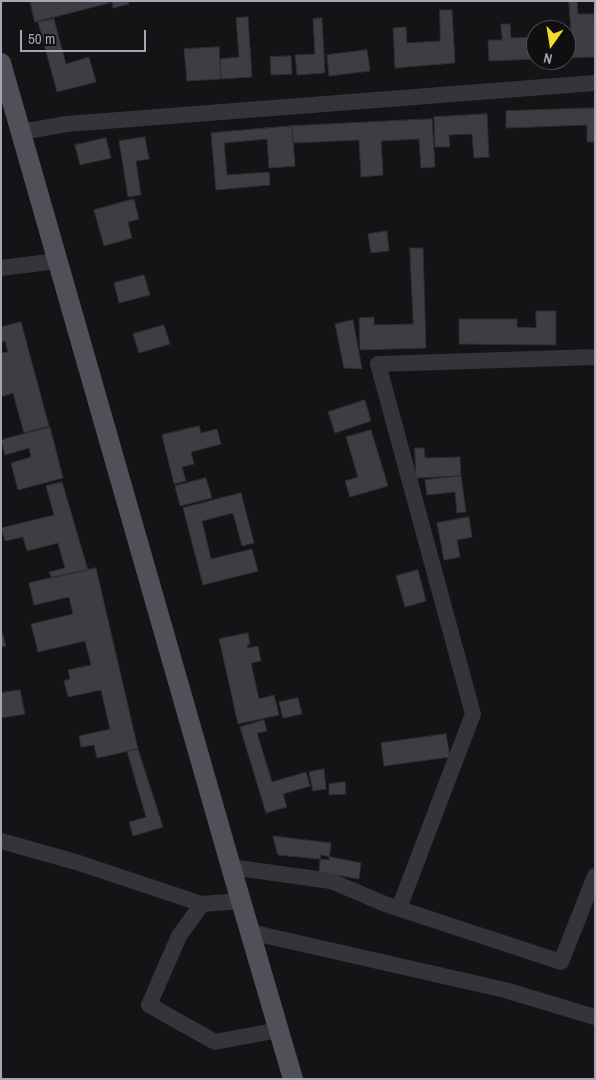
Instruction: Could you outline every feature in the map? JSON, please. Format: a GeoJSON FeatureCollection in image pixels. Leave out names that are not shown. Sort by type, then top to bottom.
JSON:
{"type":"FeatureCollection","features":[{"type":"Feature","properties":{"kind":"main road"},"geometry":{"type":"LineString","coordinates":[[1,63],[56,261],[293,1079]]}},
{"type":"Feature","properties":{"kind":"street"},"geometry":{"type":"LineString","coordinates":[[21,132],[66,124],[595,83]]}},
{"type":"Feature","properties":{"kind":"street"},"geometry":{"type":"LineString","coordinates":[[1,268],[56,261]]}},
{"type":"Feature","properties":{"kind":"street"},"geometry":{"type":"LineString","coordinates":[[399,908],[473,714],[378,364],[595,357]]}},
{"type":"Feature","properties":{"kind":"street"},"geometry":{"type":"LineString","coordinates":[[1,841],[76,862],[202,904],[240,901]]}},
{"type":"Feature","properties":{"kind":"street"},"geometry":{"type":"LineString","coordinates":[[231,867],[331,881],[399,908],[561,962],[595,876]]}},
{"type":"Feature","properties":{"kind":"street"},"geometry":{"type":"LineString","coordinates":[[202,904],[179,936],[149,1005],[215,1042],[279,1030]]}},
{"type":"Feature","properties":{"kind":"street"},"geometry":{"type":"LineString","coordinates":[[250,932],[505,990],[595,1017]]}},
{"type":"Feature","properties":{"kind":"building"},"geometry":{"type":"Polygon","coordinates":[[[30,1],[108,1],[109,3],[35,22],[30,1]]]}},
{"type":"Feature","properties":{"kind":"building"},"geometry":{"type":"Polygon","coordinates":[[[112,1],[128,1],[129,4],[113,8],[112,1]]]}},
{"type":"Feature","properties":{"kind":"building"},"geometry":{"type":"Polygon","coordinates":[[[569,1],[577,1],[578,14],[594,14],[595,57],[576,58],[576,20],[570,20],[569,1]]]}},
{"type":"Feature","properties":{"kind":"building"},"geometry":{"type":"Polygon","coordinates":[[[440,10],[452,10],[455,63],[395,68],[393,28],[406,27],[407,43],[440,41],[440,10]]]}},
{"type":"Feature","properties":{"kind":"building"},"geometry":{"type":"Polygon","coordinates":[[[248,17],[252,77],[221,79],[220,59],[239,57],[236,18],[248,17]]]}},
{"type":"Feature","properties":{"kind":"building"},"geometry":{"type":"Polygon","coordinates":[[[322,18],[325,73],[297,75],[295,55],[315,54],[313,19],[322,18]]]}},
{"type":"Feature","properties":{"kind":"building"},"geometry":{"type":"Polygon","coordinates":[[[54,19],[66,64],[89,57],[96,82],[57,92],[38,22],[54,19]]]}},
{"type":"Feature","properties":{"kind":"building"},"geometry":{"type":"Polygon","coordinates":[[[501,24],[510,24],[511,38],[526,37],[526,59],[489,61],[488,40],[502,40],[501,24]]]}},
{"type":"Feature","properties":{"kind":"building"},"geometry":{"type":"Polygon","coordinates":[[[219,47],[221,79],[187,81],[184,49],[219,47]]]}},
{"type":"Feature","properties":{"kind":"building"},"geometry":{"type":"Polygon","coordinates":[[[367,50],[370,71],[329,76],[327,55],[367,50]]]}},
{"type":"Feature","properties":{"kind":"building"},"geometry":{"type":"Polygon","coordinates":[[[291,56],[292,74],[271,75],[270,57],[291,56]]]}},
{"type":"Feature","properties":{"kind":"building"},"geometry":{"type":"Polygon","coordinates":[[[595,108],[595,142],[587,142],[587,125],[506,128],[506,111],[595,108]]]}},
{"type":"Feature","properties":{"kind":"building"},"geometry":{"type":"Polygon","coordinates":[[[487,114],[489,157],[474,158],[472,134],[449,135],[450,147],[435,147],[434,117],[487,114]]]}},
{"type":"Feature","properties":{"kind":"building"},"geometry":{"type":"Polygon","coordinates":[[[432,119],[435,167],[421,168],[419,139],[381,141],[383,175],[361,177],[359,140],[293,143],[292,126],[432,119]]]}},
{"type":"Feature","properties":{"kind":"building"},"geometry":{"type":"Polygon","coordinates":[[[292,126],[295,166],[269,168],[267,139],[224,143],[227,175],[269,172],[270,185],[216,190],[211,133],[292,126]]]}},
{"type":"Feature","properties":{"kind":"building"},"geometry":{"type":"Polygon","coordinates":[[[145,137],[149,159],[136,161],[141,195],[128,197],[119,141],[145,137]]]}},
{"type":"Feature","properties":{"kind":"building"},"geometry":{"type":"Polygon","coordinates":[[[106,138],[111,158],[80,165],[75,145],[106,138]]]}},
{"type":"Feature","properties":{"kind":"building"},"geometry":{"type":"Polygon","coordinates":[[[134,199],[139,219],[128,222],[132,238],[104,246],[94,210],[134,199]]]}},
{"type":"Feature","properties":{"kind":"building"},"geometry":{"type":"Polygon","coordinates":[[[387,231],[389,251],[371,253],[368,234],[387,231]]]}},
{"type":"Feature","properties":{"kind":"building"},"geometry":{"type":"Polygon","coordinates":[[[410,248],[423,248],[426,348],[360,350],[359,318],[374,317],[374,325],[413,324],[410,248]]]}},
{"type":"Feature","properties":{"kind":"building"},"geometry":{"type":"Polygon","coordinates":[[[144,275],[150,295],[119,303],[114,283],[144,275]]]}},
{"type":"Feature","properties":{"kind":"building"},"geometry":{"type":"Polygon","coordinates":[[[536,311],[556,311],[556,345],[459,344],[459,319],[517,319],[517,327],[536,328],[536,311]]]}},
{"type":"Feature","properties":{"kind":"building"},"geometry":{"type":"Polygon","coordinates":[[[353,320],[362,369],[344,368],[335,324],[353,320]]]}},
{"type":"Feature","properties":{"kind":"building"},"geometry":{"type":"Polygon","coordinates":[[[21,322],[49,426],[24,433],[13,393],[1,397],[1,353],[8,352],[5,341],[1,342],[1,327],[21,322]]]}},
{"type":"Feature","properties":{"kind":"building"},"geometry":{"type":"Polygon","coordinates":[[[164,325],[170,344],[139,353],[133,334],[164,325]]]}},
{"type":"Feature","properties":{"kind":"building"},"geometry":{"type":"Polygon","coordinates":[[[365,400],[371,421],[335,433],[328,412],[365,400]]]}},
{"type":"Feature","properties":{"kind":"building"},"geometry":{"type":"Polygon","coordinates":[[[199,426],[201,433],[217,429],[221,444],[191,452],[194,464],[182,467],[186,481],[174,484],[162,435],[199,426]]]}},
{"type":"Feature","properties":{"kind":"building"},"geometry":{"type":"Polygon","coordinates":[[[50,427],[63,478],[18,490],[11,463],[31,457],[29,448],[5,455],[1,440],[50,427]]]}},
{"type":"Feature","properties":{"kind":"building"},"geometry":{"type":"Polygon","coordinates":[[[371,430],[388,486],[350,497],[345,481],[358,477],[346,437],[371,430]]]}},
{"type":"Feature","properties":{"kind":"building"},"geometry":{"type":"Polygon","coordinates":[[[415,448],[424,448],[425,458],[460,457],[461,476],[416,478],[415,448]]]}},
{"type":"Feature","properties":{"kind":"building"},"geometry":{"type":"Polygon","coordinates":[[[461,476],[466,512],[457,513],[455,492],[427,495],[425,480],[461,476]]]}},
{"type":"Feature","properties":{"kind":"building"},"geometry":{"type":"Polygon","coordinates":[[[206,478],[212,498],[180,506],[175,486],[206,478]]]}},
{"type":"Feature","properties":{"kind":"building"},"geometry":{"type":"Polygon","coordinates":[[[62,482],[88,570],[52,578],[49,572],[65,568],[58,543],[27,551],[23,537],[5,541],[1,528],[54,515],[46,486],[62,482]]]}},
{"type":"Feature","properties":{"kind":"building"},"geometry":{"type":"Polygon","coordinates":[[[241,493],[254,543],[242,546],[233,513],[202,521],[211,559],[252,549],[258,571],[203,585],[183,508],[241,493]]]}},
{"type":"Feature","properties":{"kind":"building"},"geometry":{"type":"Polygon","coordinates":[[[469,517],[472,537],[457,540],[460,557],[444,560],[437,523],[469,517]]]}},
{"type":"Feature","properties":{"kind":"building"},"geometry":{"type":"Polygon","coordinates":[[[96,568],[138,749],[97,758],[94,745],[81,747],[79,736],[110,729],[101,690],[68,697],[64,681],[70,679],[68,670],[91,665],[85,641],[38,652],[31,624],[73,614],[69,597],[34,605],[29,583],[96,568]]]}},
{"type":"Feature","properties":{"kind":"building"},"geometry":{"type":"Polygon","coordinates":[[[418,570],[426,601],[405,607],[396,576],[418,570]]]}},
{"type":"Feature","properties":{"kind":"building"},"geometry":{"type":"Polygon","coordinates":[[[1,628],[6,646],[1,647],[1,628]]]}},
{"type":"Feature","properties":{"kind":"building"},"geometry":{"type":"Polygon","coordinates":[[[248,633],[250,644],[247,645],[248,648],[258,646],[261,661],[251,663],[259,699],[274,695],[279,715],[238,724],[219,639],[248,633]]]}},
{"type":"Feature","properties":{"kind":"building"},"geometry":{"type":"Polygon","coordinates":[[[20,690],[25,714],[1,718],[1,693],[20,690]]]}},
{"type":"Feature","properties":{"kind":"building"},"geometry":{"type":"Polygon","coordinates":[[[298,698],[302,714],[283,718],[279,702],[298,698]]]}},
{"type":"Feature","properties":{"kind":"building"},"geometry":{"type":"Polygon","coordinates":[[[264,720],[267,731],[257,733],[272,782],[306,772],[310,786],[283,794],[287,807],[266,813],[240,727],[264,720]]]}},
{"type":"Feature","properties":{"kind":"building"},"geometry":{"type":"Polygon","coordinates":[[[446,734],[450,757],[384,766],[381,743],[446,734]]]}},
{"type":"Feature","properties":{"kind":"building"},"geometry":{"type":"Polygon","coordinates":[[[138,749],[163,827],[133,836],[129,822],[146,817],[127,751],[138,749]]]}},
{"type":"Feature","properties":{"kind":"building"},"geometry":{"type":"Polygon","coordinates":[[[324,769],[326,789],[313,791],[309,772],[324,769]]]}},
{"type":"Feature","properties":{"kind":"building"},"geometry":{"type":"Polygon","coordinates":[[[345,782],[346,794],[329,795],[329,784],[345,782]]]}},
{"type":"Feature","properties":{"kind":"building"},"geometry":{"type":"Polygon","coordinates":[[[273,836],[331,843],[329,860],[278,855],[273,836]]]}},
{"type":"Feature","properties":{"kind":"building"},"geometry":{"type":"Polygon","coordinates":[[[321,855],[361,863],[359,879],[319,872],[321,855]]]}}]}
